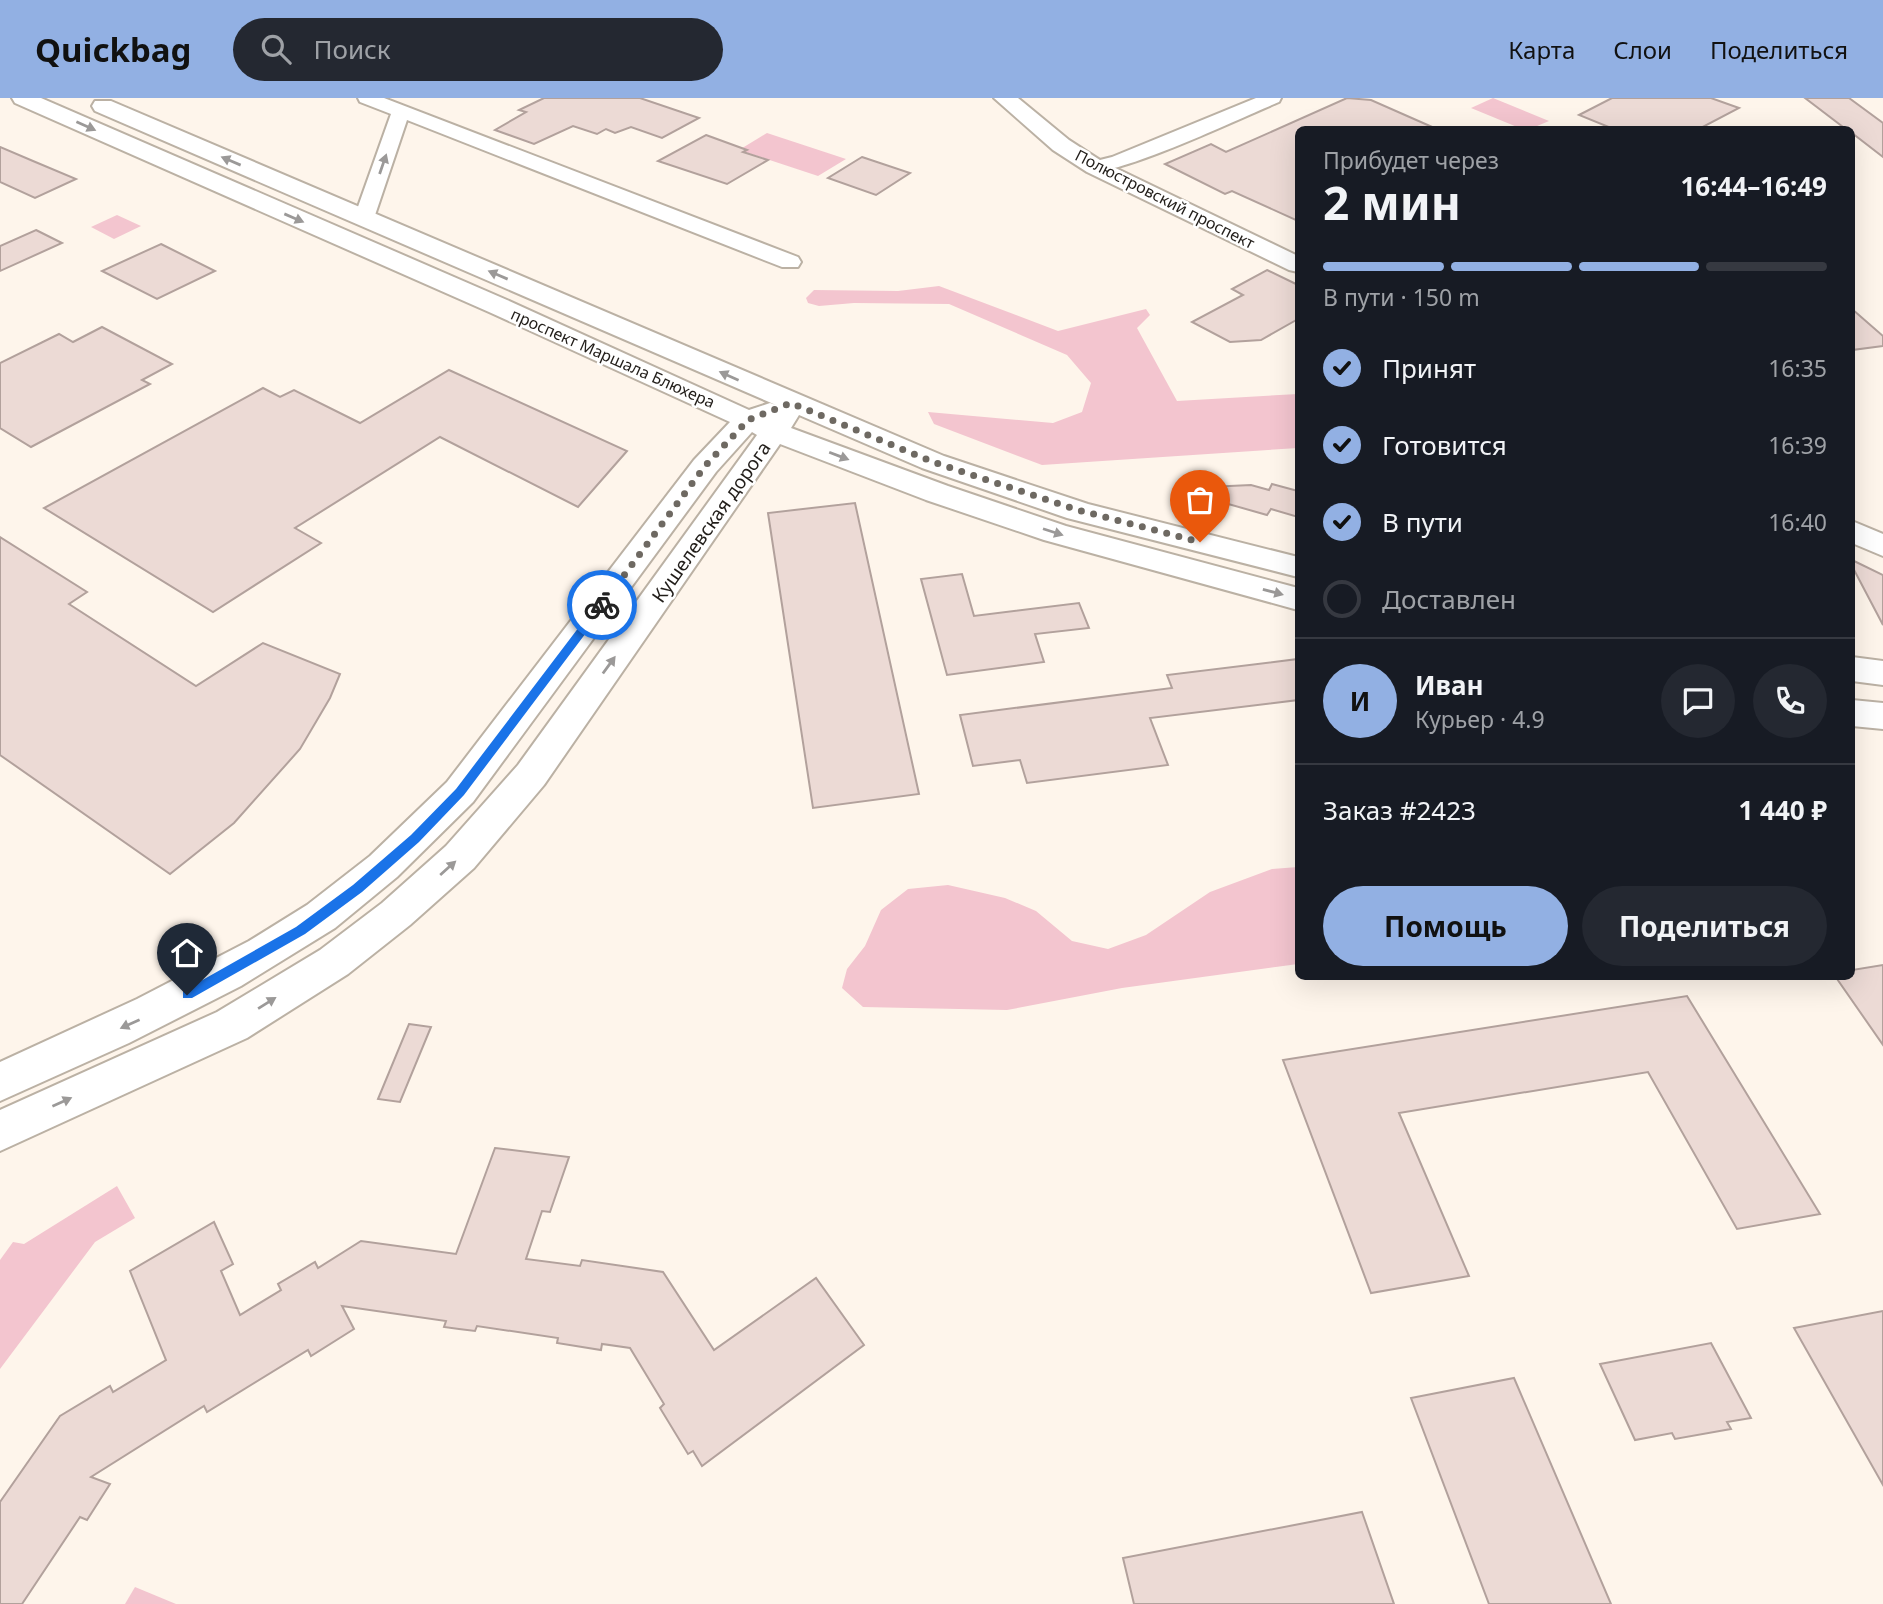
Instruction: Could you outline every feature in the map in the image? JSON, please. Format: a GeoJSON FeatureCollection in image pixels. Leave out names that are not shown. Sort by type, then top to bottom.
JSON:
{"type":"FeatureCollection","features":[{"type":"Feature","properties":{"kind":"main road","name":"проспект Маршала Блюхера"},"geometry":{"type":"LineString","coordinates":[[23,98],[511,312],[762,426],[937,493],[1055,533],[1295,598]]}},
{"type":"Feature","properties":{"kind":"main road","name":"проспект Маршала Блюхера"},"geometry":{"type":"LineString","coordinates":[[85,98],[933,462],[1078,510],[1295,566]]}},
{"type":"Feature","properties":{"kind":"main road","name":"Полюстровский проспект"},"geometry":{"type":"LineString","coordinates":[[1005,98],[1061,145],[1106,162],[1295,249]]}},
{"type":"Feature","properties":{"kind":"main road","name":"Полюстровский проспект"},"geometry":{"type":"LineString","coordinates":[[1027,98],[1106,162],[1295,263]]}},
{"type":"Feature","properties":{"kind":"main road","name":"Кушелевская дорога"},"geometry":{"type":"LineString","coordinates":[[0,1082],[145,1017],[230,972],[301,930],[358,888],[415,838],[460,792],[705,466],[791,403]]}},
{"type":"Feature","properties":{"kind":"main road","name":"Кушелевская дорога"},"geometry":{"type":"LineString","coordinates":[[0,1131],[232,1025],[334,962],[396,914],[460,857],[531,775],[762,426]]}},
{"type":"Feature","properties":{"kind":"main road"},"geometry":{"type":"LineString","coordinates":[[1855,514],[1883,528]]}},
{"type":"Feature","properties":{"kind":"main road"},"geometry":{"type":"LineString","coordinates":[[1855,532],[1883,546]]}},
{"type":"Feature","properties":{"kind":"main road"},"geometry":{"type":"LineString","coordinates":[[1855,669],[1883,673]]}},
{"type":"Feature","properties":{"kind":"main road"},"geometry":{"type":"LineString","coordinates":[[1855,713],[1883,716]]}},
{"type":"Feature","properties":{"kind":"street"},"geometry":{"type":"LineString","coordinates":[[367,98],[790,262]]}},
{"type":"Feature","properties":{"kind":"street"},"geometry":{"type":"LineString","coordinates":[[1106,162],[1247,98]]}},
{"type":"Feature","properties":{"kind":"street"},"geometry":{"type":"LineString","coordinates":[[1106,162],[1272,98]]}},
{"type":"Feature","properties":{"kind":"street"},"geometry":{"type":"LineString","coordinates":[[364,218],[401,111]]}},
{"type":"Feature","properties":{"kind":"shaded area"},"geometry":{"type":"Polygon","coordinates":[[[1493,98],[1549,121],[1537,126],[1515,126],[1471,108],[1493,98]]]}},
{"type":"Feature","properties":{"kind":"shaded area"},"geometry":{"type":"Polygon","coordinates":[[[767,133],[846,159],[818,176],[739,150],[767,133]]]}},
{"type":"Feature","properties":{"kind":"shaded area"},"geometry":{"type":"Polygon","coordinates":[[[117,215],[141,226],[114,239],[91,227],[117,215]]]}},
{"type":"Feature","properties":{"kind":"shaded area"},"geometry":{"type":"Polygon","coordinates":[[[939,286],[1058,331],[1146,309],[1150,315],[1137,328],[1177,401],[1295,394],[1295,448],[1042,465],[934,424],[928,412],[1053,423],[1082,412],[1091,383],[1067,355],[949,304],[854,303],[819,306],[808,303],[806,298],[814,290],[898,291],[939,286]]]}},
{"type":"Feature","properties":{"kind":"shaded area"},"geometry":{"type":"Polygon","coordinates":[[[1295,867],[1295,964],[1122,988],[1007,1010],[863,1007],[842,988],[847,969],[865,946],[881,910],[908,889],[948,885],[1005,898],[1036,911],[1072,941],[1108,949],[1146,935],[1210,892],[1272,869],[1295,867]]]}},
{"type":"Feature","properties":{"kind":"shaded area"},"geometry":{"type":"Polygon","coordinates":[[[117,1186],[135,1218],[95,1242],[0,1369],[0,1260],[13,1242],[24,1244],[117,1186]]]}},
{"type":"Feature","properties":{"kind":"shaded area"},"geometry":{"type":"Polygon","coordinates":[[[135,1587],[176,1604],[125,1604],[135,1587]]]}},
{"type":"Feature","properties":{"kind":"building"},"geometry":{"type":"Polygon","coordinates":[[[544,98],[640,98],[699,118],[662,138],[631,127],[615,133],[606,129],[597,134],[573,126],[534,144],[495,130],[526,112],[519,110],[544,98]]]}},
{"type":"Feature","properties":{"kind":"building"},"geometry":{"type":"Polygon","coordinates":[[[1347,98],[1371,100],[1430,126],[1295,126],[1295,220],[1232,191],[1225,194],[1165,164],[1211,144],[1226,152],[1347,98]]]}},
{"type":"Feature","properties":{"kind":"building"},"geometry":{"type":"Polygon","coordinates":[[[1612,98],[1711,98],[1739,108],[1705,126],[1606,126],[1579,115],[1612,98]]]}},
{"type":"Feature","properties":{"kind":"building"},"geometry":{"type":"Polygon","coordinates":[[[1805,98],[1849,98],[1883,123],[1883,157],[1855,135],[1855,126],[1842,126],[1805,98]]]}},
{"type":"Feature","properties":{"kind":"building"},"geometry":{"type":"Polygon","coordinates":[[[706,135],[768,160],[727,184],[658,161],[706,135]]]}},
{"type":"Feature","properties":{"kind":"building"},"geometry":{"type":"Polygon","coordinates":[[[0,147],[76,179],[35,198],[0,182],[0,147]]]}},
{"type":"Feature","properties":{"kind":"building"},"geometry":{"type":"Polygon","coordinates":[[[862,157],[910,173],[876,195],[828,178],[862,157]]]}},
{"type":"Feature","properties":{"kind":"building"},"geometry":{"type":"Polygon","coordinates":[[[36,230],[62,243],[0,271],[0,246],[36,230]]]}},
{"type":"Feature","properties":{"kind":"building"},"geometry":{"type":"Polygon","coordinates":[[[161,244],[215,271],[157,299],[102,271],[161,244]]]}},
{"type":"Feature","properties":{"kind":"building"},"geometry":{"type":"Polygon","coordinates":[[[1267,270],[1295,284],[1295,321],[1261,340],[1230,342],[1192,322],[1243,295],[1232,289],[1267,270]]]}},
{"type":"Feature","properties":{"kind":"building"},"geometry":{"type":"Polygon","coordinates":[[[1855,312],[1883,336],[1883,346],[1855,350],[1855,312]]]}},
{"type":"Feature","properties":{"kind":"building"},"geometry":{"type":"Polygon","coordinates":[[[102,327],[172,364],[142,380],[150,384],[31,447],[0,428],[0,363],[59,334],[73,342],[102,327]]]}},
{"type":"Feature","properties":{"kind":"building"},"geometry":{"type":"Polygon","coordinates":[[[449,370],[627,451],[578,507],[440,437],[295,528],[321,543],[213,612],[44,508],[263,388],[280,397],[294,390],[360,423],[449,370]]]}},
{"type":"Feature","properties":{"kind":"building"},"geometry":{"type":"Polygon","coordinates":[[[1272,484],[1295,490],[1295,516],[1271,509],[1267,515],[1186,492],[1187,488],[1251,485],[1269,490],[1272,484]]]}},
{"type":"Feature","properties":{"kind":"building"},"geometry":{"type":"Polygon","coordinates":[[[855,503],[919,794],[813,808],[768,513],[855,503]]]}},
{"type":"Feature","properties":{"kind":"building"},"geometry":{"type":"Polygon","coordinates":[[[0,537],[87,592],[69,604],[196,686],[263,643],[340,674],[330,698],[300,749],[234,823],[170,874],[0,755],[0,537]]]}},
{"type":"Feature","properties":{"kind":"building"},"geometry":{"type":"Polygon","coordinates":[[[1855,561],[1883,575],[1883,625],[1855,572],[1855,561]]]}},
{"type":"Feature","properties":{"kind":"building"},"geometry":{"type":"Polygon","coordinates":[[[962,574],[974,616],[1079,603],[1089,628],[1035,634],[1044,662],[947,675],[921,579],[962,574]]]}},
{"type":"Feature","properties":{"kind":"building"},"geometry":{"type":"Polygon","coordinates":[[[1295,659],[1295,700],[1150,718],[1168,765],[1027,783],[1020,760],[973,766],[960,715],[1172,688],[1167,675],[1295,659]]]}},
{"type":"Feature","properties":{"kind":"building"},"geometry":{"type":"Polygon","coordinates":[[[1883,965],[1883,1045],[1838,980],[1855,980],[1855,970],[1883,965]]]}},
{"type":"Feature","properties":{"kind":"building"},"geometry":{"type":"Polygon","coordinates":[[[1687,996],[1820,1214],[1737,1229],[1648,1072],[1399,1113],[1469,1276],[1371,1293],[1283,1060],[1687,996]]]}},
{"type":"Feature","properties":{"kind":"building"},"geometry":{"type":"Polygon","coordinates":[[[409,1024],[431,1027],[400,1102],[378,1099],[409,1024]]]}},
{"type":"Feature","properties":{"kind":"building"},"geometry":{"type":"Polygon","coordinates":[[[495,1148],[569,1157],[550,1212],[542,1211],[526,1259],[580,1266],[582,1260],[663,1272],[714,1350],[816,1278],[864,1345],[702,1466],[693,1451],[688,1454],[660,1408],[664,1404],[630,1348],[602,1344],[601,1350],[557,1343],[558,1338],[477,1326],[475,1331],[444,1327],[446,1321],[342,1306],[354,1329],[311,1356],[308,1350],[207,1412],[204,1406],[91,1477],[110,1484],[87,1520],[80,1517],[22,1604],[0,1604],[0,1502],[60,1416],[110,1386],[113,1392],[166,1360],[130,1271],[214,1222],[233,1264],[221,1271],[240,1315],[281,1290],[278,1284],[315,1262],[318,1268],[361,1241],[456,1254],[495,1148]]]}},
{"type":"Feature","properties":{"kind":"building"},"geometry":{"type":"Polygon","coordinates":[[[1883,1311],[1883,1485],[1794,1328],[1883,1311]]]}},
{"type":"Feature","properties":{"kind":"building"},"geometry":{"type":"Polygon","coordinates":[[[1711,1343],[1751,1418],[1727,1422],[1731,1429],[1675,1439],[1672,1433],[1635,1440],[1600,1364],[1711,1343]]]}},
{"type":"Feature","properties":{"kind":"building"},"geometry":{"type":"Polygon","coordinates":[[[1514,1378],[1611,1604],[1489,1604],[1411,1398],[1514,1378]]]}},
{"type":"Feature","properties":{"kind":"building"},"geometry":{"type":"Polygon","coordinates":[[[1362,1512],[1394,1604],[1134,1604],[1123,1558],[1362,1512]]]}},
{"type":"Feature","properties":{"kind":"way so far"},"geometry":{"type":"LineString","coordinates":[[602,605],[705,466],[748,420],[791,403],[933,462],[1078,510],[1200,542]]}},
{"type":"Feature","properties":{"kind":"route"},"geometry":{"type":"LineString","coordinates":[[187,995],[301,930],[358,888],[415,838],[460,792],[602,605]]}}]}
